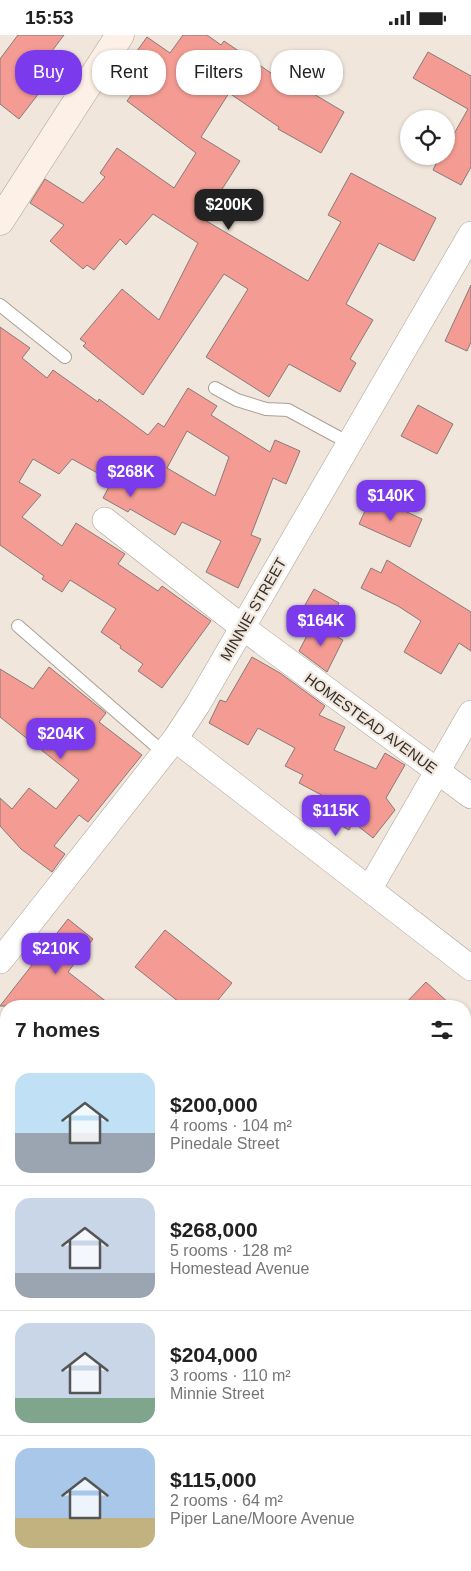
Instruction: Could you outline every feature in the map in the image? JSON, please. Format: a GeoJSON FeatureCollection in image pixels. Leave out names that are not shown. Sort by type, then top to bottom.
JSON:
{"type":"FeatureCollection","features":[{"type":"Feature","properties":{"kind":"street"},"geometry":{"type":"LineString","coordinates":[[0,221],[120,35]]}},
{"type":"Feature","properties":{"kind":"street","name":"MINNIE STREET"},"geometry":{"type":"LineString","coordinates":[[0,961],[170,746],[242,627],[471,234]]}},
{"type":"Feature","properties":{"kind":"street","name":"HOMESTEAD AVENUE"},"geometry":{"type":"LineString","coordinates":[[105,520],[242,627],[471,797]]}},
{"type":"Feature","properties":{"kind":"street"},"geometry":{"type":"LineString","coordinates":[[370,888],[471,713]]}},
{"type":"Feature","properties":{"kind":"street"},"geometry":{"type":"LineString","coordinates":[[170,746],[370,888],[471,967]]}},
{"type":"Feature","properties":{"kind":"lane"},"geometry":{"type":"LineString","coordinates":[[0,305],[65,357]]}},
{"type":"Feature","properties":{"kind":"lane"},"geometry":{"type":"LineString","coordinates":[[215,388],[237,400],[266,409],[288,410],[349,443]]}},
{"type":"Feature","properties":{"kind":"lane"},"geometry":{"type":"LineString","coordinates":[[18,625],[170,746]]}},
{"type":"Feature","properties":{"kind":"building"},"geometry":{"type":"Polygon","coordinates":[[[18,35],[64,35],[53,50],[15,50],[15,95],[38,95],[19,119],[0,104],[0,59],[18,35]]]}},
{"type":"Feature","properties":{"kind":"building"},"geometry":{"type":"Polygon","coordinates":[[[183,35],[207,35],[221,45],[224,41],[237,50],[176,50],[176,95],[228,95],[201,137],[240,161],[203,219],[308,281],[341,222],[328,215],[351,173],[436,218],[414,261],[379,243],[346,304],[373,320],[350,359],[356,363],[340,392],[289,364],[269,397],[206,357],[248,289],[224,274],[143,395],[83,346],[86,343],[80,339],[122,289],[159,320],[198,243],[153,214],[126,245],[120,239],[94,270],[87,265],[83,269],[50,241],[64,225],[30,203],[45,179],[83,203],[105,177],[100,173],[117,148],[174,188],[196,153],[127,101],[131,95],[166,95],[166,50],[170,53],[183,35]]]}},
{"type":"Feature","properties":{"kind":"building"},"geometry":{"type":"Polygon","coordinates":[[[147,37],[166,50],[138,50],[147,37]]]}},
{"type":"Feature","properties":{"kind":"building"},"geometry":{"type":"Polygon","coordinates":[[[428,52],[471,76],[471,167],[461,185],[433,170],[436,165],[455,165],[455,132],[468,109],[413,78],[428,52]]]}},
{"type":"Feature","properties":{"kind":"building"},"geometry":{"type":"Polygon","coordinates":[[[261,66],[271,73],[271,95],[315,95],[344,112],[321,153],[278,129],[279,127],[232,95],[261,95],[261,66]]]}},
{"type":"Feature","properties":{"kind":"building"},"geometry":{"type":"Polygon","coordinates":[[[471,285],[471,342],[467,351],[445,341],[471,285]]]}},
{"type":"Feature","properties":{"kind":"building"},"geometry":{"type":"Polygon","coordinates":[[[0,327],[30,348],[22,358],[47,378],[53,370],[98,402],[99,399],[148,435],[158,423],[164,427],[188,388],[217,406],[211,415],[270,452],[275,440],[300,451],[286,484],[273,478],[251,535],[261,539],[238,588],[206,572],[221,541],[182,522],[175,535],[130,509],[128,512],[103,498],[112,481],[72,459],[59,474],[33,459],[19,482],[41,495],[22,517],[62,546],[76,523],[125,554],[118,564],[158,591],[162,586],[211,621],[162,688],[138,671],[143,664],[101,632],[116,609],[70,580],[62,592],[42,579],[44,576],[0,545],[0,327]],[[187,431],[167,468],[215,496],[229,457],[187,431]]]}},
{"type":"Feature","properties":{"kind":"building"},"geometry":{"type":"Polygon","coordinates":[[[418,405],[453,424],[437,454],[401,436],[418,405]]]}},
{"type":"Feature","properties":{"kind":"building"},"geometry":{"type":"Polygon","coordinates":[[[372,496],[422,519],[410,547],[359,524],[372,496]]]}},
{"type":"Feature","properties":{"kind":"building"},"geometry":{"type":"Polygon","coordinates":[[[387,560],[471,612],[471,651],[459,643],[441,674],[404,652],[421,621],[398,606],[361,588],[371,568],[381,573],[387,560]]]}},
{"type":"Feature","properties":{"kind":"building"},"geometry":{"type":"Polygon","coordinates":[[[314,589],[339,603],[330,618],[305,605],[314,589]]]}},
{"type":"Feature","properties":{"kind":"building"},"geometry":{"type":"Polygon","coordinates":[[[313,624],[343,640],[327,672],[299,651],[313,624]]]}},
{"type":"Feature","properties":{"kind":"building"},"geometry":{"type":"Polygon","coordinates":[[[252,657],[280,673],[325,706],[319,715],[345,727],[334,750],[376,769],[385,753],[405,765],[386,798],[395,810],[373,838],[353,822],[349,830],[320,814],[329,799],[299,783],[303,775],[285,766],[295,748],[258,728],[248,745],[209,723],[220,700],[226,702],[252,657]]]}},
{"type":"Feature","properties":{"kind":"building"},"geometry":{"type":"Polygon","coordinates":[[[49,667],[106,713],[99,722],[142,755],[88,822],[79,815],[54,846],[65,854],[52,872],[21,849],[0,826],[0,798],[12,809],[29,788],[56,809],[79,780],[0,717],[0,669],[33,689],[49,667]]]}},
{"type":"Feature","properties":{"kind":"building"},"geometry":{"type":"Polygon","coordinates":[[[68,919],[93,939],[68,972],[104,1000],[5,1000],[68,919]]]}},
{"type":"Feature","properties":{"kind":"building"},"geometry":{"type":"Polygon","coordinates":[[[165,930],[232,983],[218,1000],[176,1000],[135,967],[165,930]]]}},
{"type":"Feature","properties":{"kind":"building"},"geometry":{"type":"Polygon","coordinates":[[[426,982],[446,1000],[409,1000],[426,982]]]}}]}
